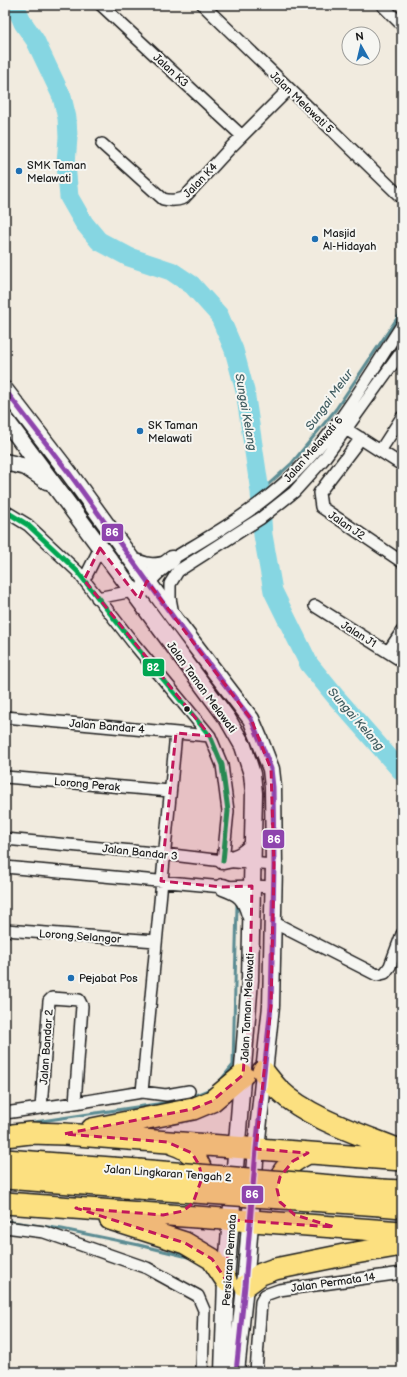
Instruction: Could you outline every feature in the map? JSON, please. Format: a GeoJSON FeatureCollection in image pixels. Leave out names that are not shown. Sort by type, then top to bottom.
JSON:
{"type":"FeatureCollection","features":[{"type":"Feature","properties":{"kind":"highway"},"geometry":{"type":"LineString","coordinates":[[263,1071],[279,1090],[300,1107],[333,1123],[402,1151]]}},
{"type":"Feature","properties":{"kind":"highway"},"geometry":{"type":"LineString","coordinates":[[64,1134],[193,1109],[212,1101],[243,1075]]}},
{"type":"Feature","properties":{"kind":"highway"},"geometry":{"type":"LineString","coordinates":[[5,1136],[30,1133],[64,1134],[402,1160]]}},
{"type":"Feature","properties":{"kind":"highway"},"geometry":{"type":"LineString","coordinates":[[163,1215],[183,1211],[193,1203],[200,1191],[202,1178],[200,1165],[192,1153],[180,1146],[167,1142]]}},
{"type":"Feature","properties":{"kind":"highway"},"geometry":{"type":"LineString","coordinates":[[308,1153],[287,1166],[280,1177],[277,1189],[280,1202],[286,1209],[295,1215],[334,1227]]}},
{"type":"Feature","properties":{"kind":"highway","name":"Jalan Lingkaran Tengah 2"},"geometry":{"type":"LineString","coordinates":[[5,1160],[137,1179]]}},
{"type":"Feature","properties":{"kind":"highway","name":"Jalan Lingkaran Tengah 2"},"geometry":{"type":"LineString","coordinates":[[5,1178],[137,1179],[380,1197],[402,1191]]}},
{"type":"Feature","properties":{"kind":"highway","name":"Jalan Lingkaran Tengah 2"},"geometry":{"type":"LineString","coordinates":[[380,1197],[402,1207]]}},
{"type":"Feature","properties":{"kind":"highway"},"geometry":{"type":"LineString","coordinates":[[5,1203],[402,1232]]}},
{"type":"Feature","properties":{"kind":"highway"},"geometry":{"type":"LineString","coordinates":[[76,1208],[185,1243],[212,1259],[236,1283],[275,1269],[402,1245]]}},
{"type":"Feature","properties":{"kind":"main road","name":"Jalan Taman Melawati"},"geometry":{"type":"LineString","coordinates":[[5,390],[69,473],[174,618],[251,719],[260,738],[271,769],[273,787],[274,865],[271,1006],[263,1071],[246,1148]]}},
{"type":"Feature","properties":{"kind":"main road","name":"Jalan Taman Melawati"},"geometry":{"type":"LineString","coordinates":[[5,419],[227,718],[243,746],[252,774],[254,793],[250,980],[243,1075],[246,1148]]}},
{"type":"Feature","properties":{"kind":"main road"},"geometry":{"type":"LineString","coordinates":[[5,462],[26,467],[56,488]]}},
{"type":"Feature","properties":{"kind":"main road"},"geometry":{"type":"LineString","coordinates":[[144,607],[142,597],[147,581],[172,559]]}},
{"type":"Feature","properties":{"kind":"main road"},"geometry":{"type":"LineString","coordinates":[[223,861],[235,859],[245,854],[253,845]]}},
{"type":"Feature","properties":{"kind":"main road"},"geometry":{"type":"LineString","coordinates":[[224,887],[238,892],[247,904],[252,918]]}},
{"type":"Feature","properties":{"kind":"main road","name":"Persiaran Permata"},"geometry":{"type":"LineString","coordinates":[[223,1372],[236,1283],[246,1148]]}},
{"type":"Feature","properties":{"kind":"main road","name":"Persiaran Permata"},"geometry":{"type":"LineString","coordinates":[[236,1283],[236,1372]]}},
{"type":"Feature","properties":{"kind":"street","name":"Jalan K3"},"geometry":{"type":"LineString","coordinates":[[101,5],[242,136]]}},
{"type":"Feature","properties":{"kind":"street"},"geometry":{"type":"LineString","coordinates":[[382,5],[402,25]]}},
{"type":"Feature","properties":{"kind":"street","name":"Jalan Melawati 5"},"geometry":{"type":"LineString","coordinates":[[208,7],[289,89],[402,198]]}},
{"type":"Feature","properties":{"kind":"street","name":"Jalan K4"},"geometry":{"type":"LineString","coordinates":[[102,144],[163,198],[171,201],[178,201],[184,198],[242,136],[289,89]]}},
{"type":"Feature","properties":{"kind":"street","name":"Jalan Melawati 6"},"geometry":{"type":"LineString","coordinates":[[130,557],[144,563],[155,565],[172,559],[255,507],[285,483],[306,462],[337,423],[402,325]]}},
{"type":"Feature","properties":{"kind":"street","name":"Jalan Melawati 6"},"geometry":{"type":"LineString","coordinates":[[174,618],[170,598],[170,584],[178,572],[261,518],[294,492],[322,460],[346,429],[402,351]]}},
{"type":"Feature","properties":{"kind":"street"},"geometry":{"type":"LineString","coordinates":[[380,451],[402,417]]}},
{"type":"Feature","properties":{"kind":"street"},"geometry":{"type":"LineString","coordinates":[[346,429],[402,465]]}},
{"type":"Feature","properties":{"kind":"street","name":"Jalan J2"},"geometry":{"type":"LineString","coordinates":[[361,438],[320,493],[319,500],[321,507],[402,562]]}},
{"type":"Feature","properties":{"kind":"street"},"geometry":{"type":"LineString","coordinates":[[5,511],[28,525],[76,571],[210,736],[222,765],[228,811],[223,861]]}},
{"type":"Feature","properties":{"kind":"street"},"geometry":{"type":"LineString","coordinates":[[84,580],[100,548]]}},
{"type":"Feature","properties":{"kind":"street"},"geometry":{"type":"LineString","coordinates":[[98,598],[133,592]]}},
{"type":"Feature","properties":{"kind":"street","name":"Jalan J1"},"geometry":{"type":"LineString","coordinates":[[315,606],[402,661]]}},
{"type":"Feature","properties":{"kind":"street"},"geometry":{"type":"LineString","coordinates":[[388,652],[402,631]]}},
{"type":"Feature","properties":{"kind":"street","name":"Jalan Bandar 4"},"geometry":{"type":"LineString","coordinates":[[5,716],[210,736]]}},
{"type":"Feature","properties":{"kind":"street"},"geometry":{"type":"LineString","coordinates":[[142,1092],[176,732]]}},
{"type":"Feature","properties":{"kind":"street","name":"Lorong Perak"},"geometry":{"type":"LineString","coordinates":[[5,777],[170,791]]}},
{"type":"Feature","properties":{"kind":"street","name":"Jalan Bandar 3"},"geometry":{"type":"LineString","coordinates":[[5,839],[274,865]]}},
{"type":"Feature","properties":{"kind":"street"},"geometry":{"type":"LineString","coordinates":[[5,867],[224,887],[274,886]]}},
{"type":"Feature","properties":{"kind":"street"},"geometry":{"type":"LineString","coordinates":[[273,922],[377,975],[385,973],[390,966],[402,934]]}},
{"type":"Feature","properties":{"kind":"street","name":"Lorong Selangor"},"geometry":{"type":"LineString","coordinates":[[5,930],[156,941]]}},
{"type":"Feature","properties":{"kind":"street","name":"Jalan Bandar 2"},"geometry":{"type":"LineString","coordinates":[[41,1108],[49,1002],[52,998],[79,1000],[82,1006],[75,1103]]}},
{"type":"Feature","properties":{"kind":"street"},"geometry":{"type":"LineString","coordinates":[[5,1113],[142,1092],[166,1094],[189,1091]]}},
{"type":"Feature","properties":{"kind":"street"},"geometry":{"type":"LineString","coordinates":[[5,1227],[44,1232],[147,1268],[198,1296],[204,1310],[202,1372]]}},
{"type":"Feature","properties":{"kind":"street","name":"Jalan Permata 14"},"geometry":{"type":"LineString","coordinates":[[256,1372],[261,1302],[266,1295],[279,1290],[402,1273]]}},
{"type":"Feature","properties":{"kind":"highlighted area"},"geometry":{"type":"Polygon","coordinates":[[[100,548],[139,599],[147,581],[251,719],[271,769],[274,865],[271,1006],[256,1149],[308,1153],[293,1161],[280,1177],[277,1189],[280,1202],[295,1215],[334,1227],[231,1220],[226,1280],[212,1259],[185,1243],[76,1208],[163,1215],[183,1211],[193,1203],[202,1178],[199,1165],[192,1153],[167,1142],[64,1134],[193,1109],[212,1101],[243,1075],[250,980],[252,886],[223,887],[161,881],[176,733],[210,736],[84,580],[100,548]]]}},
{"type":"Feature","properties":{"kind":"water"},"geometry":{"type":"Polygon","coordinates":[[[368,729],[402,765],[402,778],[381,761],[363,735],[368,729]]]}},
{"type":"Feature","properties":{"kind":"waterway","name":"Sungai Kelang"},"geometry":{"type":"LineString","coordinates":[[15,5],[23,23],[35,40],[62,97],[67,118],[68,137],[66,164],[69,197],[84,223],[99,241],[129,257],[171,271],[192,285],[219,315],[234,350],[245,391],[260,492],[263,535],[273,591],[309,664],[402,772]]}},
{"type":"Feature","properties":{"kind":"waterway","name":"Sungai Melur"},"geometry":{"type":"LineString","coordinates":[[260,492],[292,463],[336,409],[402,311]]}},
{"type":"Feature","properties":{"kind":"waterway"},"geometry":{"type":"LineString","coordinates":[[220,1081],[233,1065],[237,905]]}},
{"type":"Feature","properties":{"kind":"waterway"},"geometry":{"type":"LineString","coordinates":[[21,1124],[184,1100],[213,1088]]}},
{"type":"Feature","properties":{"kind":"waterway"},"geometry":{"type":"LineString","coordinates":[[6,1221],[62,1229],[192,1258]]}},
{"type":"Feature","properties":{"kind":"transit line","name":"86"},"geometry":{"type":"LineString","coordinates":[[5,390],[69,473],[174,618],[251,719],[271,769],[273,787],[274,865],[271,1006],[256,1149],[245,1286],[236,1372]]}},
{"type":"Feature","properties":{"kind":"transit line","name":"82"},"geometry":{"type":"LineString","coordinates":[[5,511],[28,525],[77,571],[134,644],[210,736],[222,765],[228,811],[223,861]]}},
{"type":"Feature","properties":{"kind":"place","name":"SMK Taman Melawati"},"geometry":{"type":"Point","coordinates":[19,171]}},
{"type":"Feature","properties":{"kind":"place","name":"Masjid Al-Hidayah"},"geometry":{"type":"Point","coordinates":[315,239]}},
{"type":"Feature","properties":{"kind":"place","name":"SK Taman Melawati"},"geometry":{"type":"Point","coordinates":[140,431]}},
{"type":"Feature","properties":{"kind":"place","name":"Pejabat Pos"},"geometry":{"type":"Point","coordinates":[71,978]}}]}
